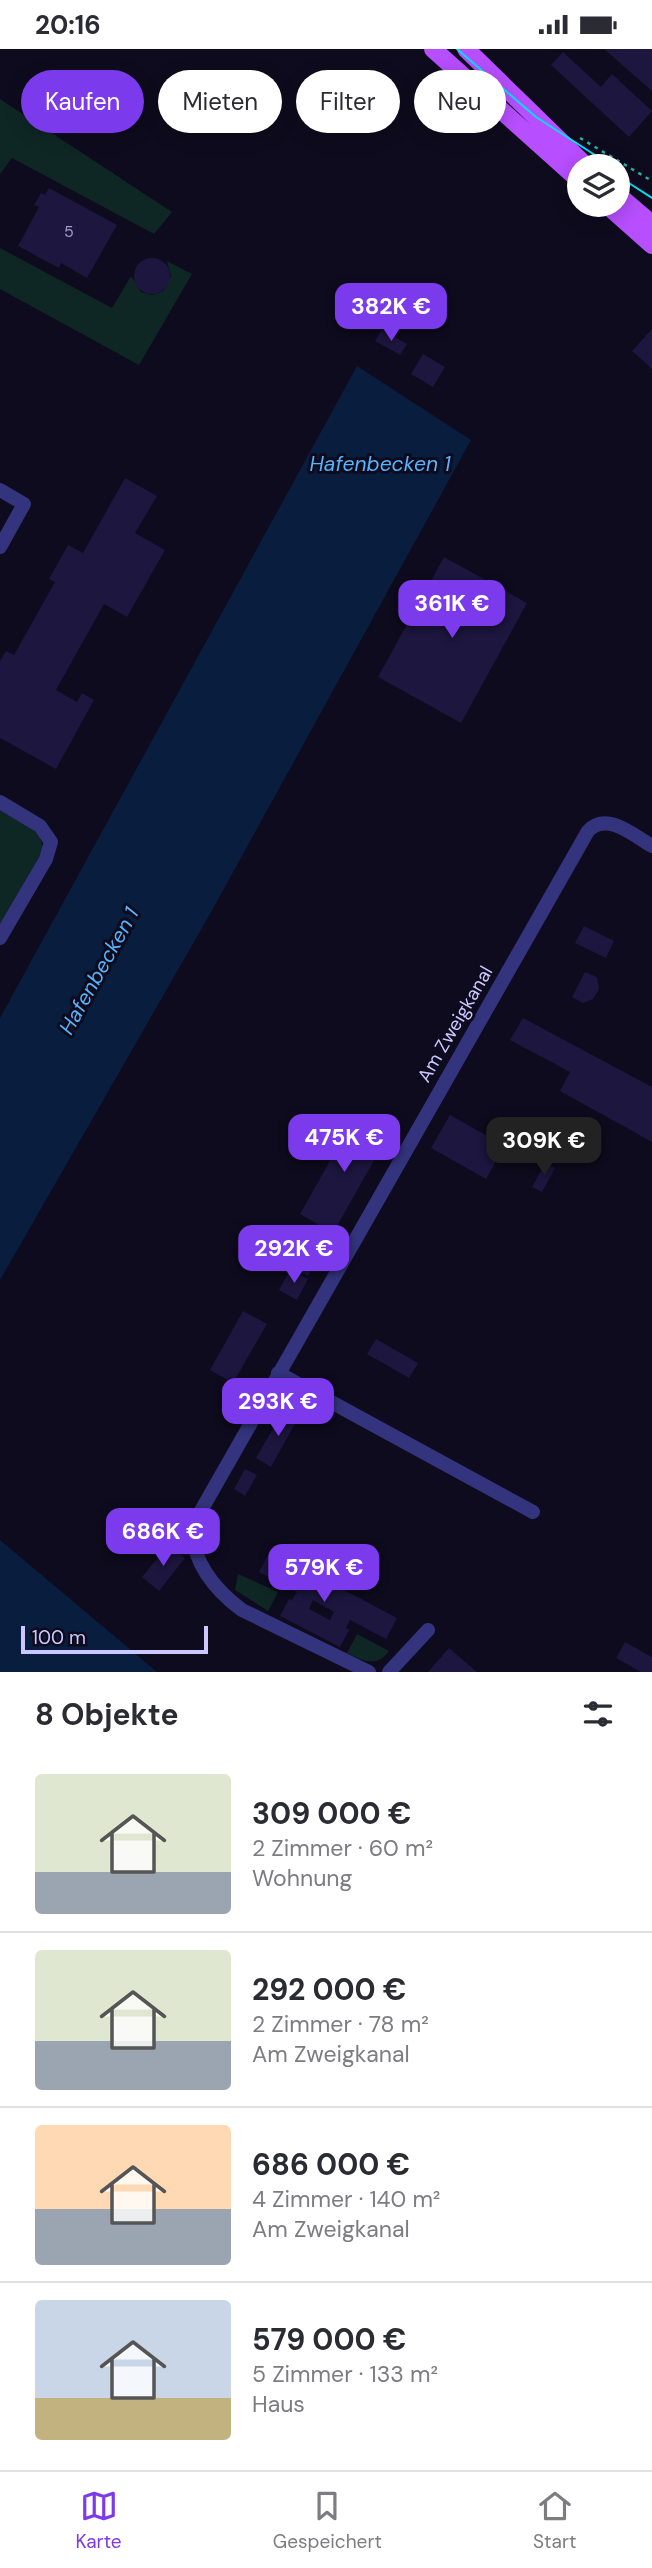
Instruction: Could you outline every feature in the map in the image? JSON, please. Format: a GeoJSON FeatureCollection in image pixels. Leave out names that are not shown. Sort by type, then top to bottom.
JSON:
{"type":"FeatureCollection","features":[{"type":"Feature","properties":{"kind":"main road"},"geometry":{"type":"LineString","coordinates":[[433,49],[567,169]]}},
{"type":"Feature","properties":{"kind":"main road"},"geometry":{"type":"LineString","coordinates":[[466,49],[574,154]]}},
{"type":"Feature","properties":{"kind":"main road"},"geometry":{"type":"LineString","coordinates":[[630,205],[652,224]]}},
{"type":"Feature","properties":{"kind":"main road"},"geometry":{"type":"LineString","coordinates":[[620,217],[652,245]]}},
{"type":"Feature","properties":{"kind":"street"},"geometry":{"type":"LineString","coordinates":[[0,490],[24,504],[0,547]]}},
{"type":"Feature","properties":{"kind":"street"},"geometry":{"type":"LineString","coordinates":[[0,802],[40,825],[51,842],[48,855],[0,938]]}},
{"type":"Feature","properties":{"kind":"street","name":"Am Zweigkanal"},"geometry":{"type":"LineString","coordinates":[[369,1672],[243,1610],[215,1585],[199,1559],[193,1528],[217,1479],[588,831],[596,824],[608,822],[652,846]]}},
{"type":"Feature","properties":{"kind":"street"},"geometry":{"type":"LineString","coordinates":[[278,1373],[533,1512]]}},
{"type":"Feature","properties":{"kind":"street"},"geometry":{"type":"LineString","coordinates":[[389,1672],[428,1630]]}},
{"type":"Feature","properties":{"kind":"green space"},"geometry":{"type":"Polygon","coordinates":[[[0,99],[21,113],[21,133],[52,133],[172,212],[154,234],[12,158],[0,174],[0,99]]]}},
{"type":"Feature","properties":{"kind":"green space"},"geometry":{"type":"Polygon","coordinates":[[[0,248],[112,308],[131,276],[141,292],[152,295],[163,291],[171,276],[167,261],[192,274],[139,365],[0,289],[0,248]]]}},
{"type":"Feature","properties":{"kind":"green space"},"geometry":{"type":"Polygon","coordinates":[[[0,810],[33,829],[43,849],[0,927],[0,810]]]}},
{"type":"Feature","properties":{"kind":"green space"},"geometry":{"type":"Polygon","coordinates":[[[238,1574],[278,1592],[268,1611],[235,1590],[238,1574]]]}},
{"type":"Feature","properties":{"kind":"green space"},"geometry":{"type":"Polygon","coordinates":[[[357,1634],[389,1651],[374,1661],[347,1653],[357,1634]]]}},
{"type":"Feature","properties":{"kind":"water","name":"Hafenbecken 1"},"geometry":{"type":"Polygon","coordinates":[[[357,366],[471,440],[210,914],[0,1280],[0,1018],[357,366]]]}},
{"type":"Feature","properties":{"kind":"water"},"geometry":{"type":"Polygon","coordinates":[[[0,1540],[157,1672],[0,1672],[0,1540]]]}},
{"type":"Feature","properties":{"kind":"building"},"geometry":{"type":"Polygon","coordinates":[[[604,49],[652,49],[652,91],[604,49]]]}},
{"type":"Feature","properties":{"kind":"building"},"geometry":{"type":"Polygon","coordinates":[[[563,52],[601,87],[612,74],[652,111],[629,137],[551,65],[563,52]]]}},
{"type":"Feature","properties":{"kind":"building"},"geometry":{"type":"Polygon","coordinates":[[[49,188],[117,225],[87,278],[61,263],[59,268],[18,246],[39,207],[34,205],[41,193],[45,195],[49,188]]]}},
{"type":"Feature","properties":{"kind":"building"},"geometry":{"type":"Polygon","coordinates":[[[152,258],[165,263],[170,276],[165,289],[152,294],[139,289],[134,276],[139,263],[152,258]]]}},
{"type":"Feature","properties":{"kind":"building"},"geometry":{"type":"Polygon","coordinates":[[[652,329],[652,369],[632,351],[652,329]]]}},
{"type":"Feature","properties":{"kind":"building"},"geometry":{"type":"Polygon","coordinates":[[[382,330],[407,344],[400,355],[375,341],[382,330]]]}},
{"type":"Feature","properties":{"kind":"building"},"geometry":{"type":"Polygon","coordinates":[[[423,354],[445,367],[433,387],[411,374],[423,354]]]}},
{"type":"Feature","properties":{"kind":"building"},"geometry":{"type":"Polygon","coordinates":[[[125,478],[157,496],[135,533],[165,550],[127,617],[104,604],[56,690],[77,702],[82,693],[94,700],[56,769],[0,738],[0,661],[6,651],[14,655],[55,582],[49,579],[68,545],[83,553],[125,478]]]}},
{"type":"Feature","properties":{"kind":"building"},"geometry":{"type":"Polygon","coordinates":[[[444,557],[527,603],[461,723],[378,677],[444,557]]]}},
{"type":"Feature","properties":{"kind":"building"},"geometry":{"type":"Polygon","coordinates":[[[584,926],[614,941],[606,958],[575,943],[584,926]]]}},
{"type":"Feature","properties":{"kind":"building"},"geometry":{"type":"Polygon","coordinates":[[[585,972],[597,977],[599,989],[593,999],[583,1003],[572,997],[585,972]]]}},
{"type":"Feature","properties":{"kind":"building"},"geometry":{"type":"Polygon","coordinates":[[[523,1018],[652,1087],[652,1142],[560,1091],[570,1072],[510,1040],[523,1018]]]}},
{"type":"Feature","properties":{"kind":"building"},"geometry":{"type":"Polygon","coordinates":[[[356,1115],[389,1134],[333,1233],[300,1214],[356,1115]]]}},
{"type":"Feature","properties":{"kind":"building"},"geometry":{"type":"Polygon","coordinates":[[[450,1115],[505,1146],[486,1179],[431,1148],[450,1115]]]}},
{"type":"Feature","properties":{"kind":"building"},"geometry":{"type":"Polygon","coordinates":[[[545,1163],[555,1168],[542,1192],[532,1187],[545,1163]]]}},
{"type":"Feature","properties":{"kind":"building"},"geometry":{"type":"Polygon","coordinates":[[[304,1226],[329,1240],[308,1276],[283,1262],[304,1226]]]}},
{"type":"Feature","properties":{"kind":"building"},"geometry":{"type":"Polygon","coordinates":[[[290,1270],[308,1279],[297,1300],[279,1290],[290,1270]]]}},
{"type":"Feature","properties":{"kind":"building"},"geometry":{"type":"Polygon","coordinates":[[[243,1311],[267,1324],[233,1383],[210,1370],[243,1311]]]}},
{"type":"Feature","properties":{"kind":"building"},"geometry":{"type":"Polygon","coordinates":[[[376,1339],[418,1363],[409,1378],[367,1354],[376,1339]]]}},
{"type":"Feature","properties":{"kind":"building"},"geometry":{"type":"Polygon","coordinates":[[[285,1408],[299,1416],[271,1467],[256,1458],[285,1408]]]}},
{"type":"Feature","properties":{"kind":"building"},"geometry":{"type":"Polygon","coordinates":[[[245,1469],[257,1475],[245,1496],[234,1489],[245,1469]]]}},
{"type":"Feature","properties":{"kind":"building"},"geometry":{"type":"Polygon","coordinates":[[[171,1547],[185,1558],[159,1591],[142,1577],[164,1550],[167,1552],[171,1547]]]}},
{"type":"Feature","properties":{"kind":"building"},"geometry":{"type":"Polygon","coordinates":[[[270,1551],[397,1618],[386,1639],[350,1620],[346,1628],[349,1630],[340,1647],[280,1616],[289,1599],[292,1600],[297,1592],[259,1572],[270,1551]],[[313,1600],[309,1609],[330,1620],[334,1612],[313,1600]]]}},
{"type":"Feature","properties":{"kind":"building"},"geometry":{"type":"Polygon","coordinates":[[[625,1642],[652,1657],[652,1672],[641,1672],[616,1658],[625,1642]]]}},
{"type":"Feature","properties":{"kind":"building"},"geometry":{"type":"Polygon","coordinates":[[[449,1648],[477,1672],[428,1672],[449,1648]]]}},
{"type":"Feature","properties":{"kind":"tram line"},"geometry":{"type":"LineString","coordinates":[[457,49],[536,117],[593,154]]}},
{"type":"Feature","properties":{"kind":"tram line"},"geometry":{"type":"LineString","coordinates":[[630,184],[652,198]]}}]}
